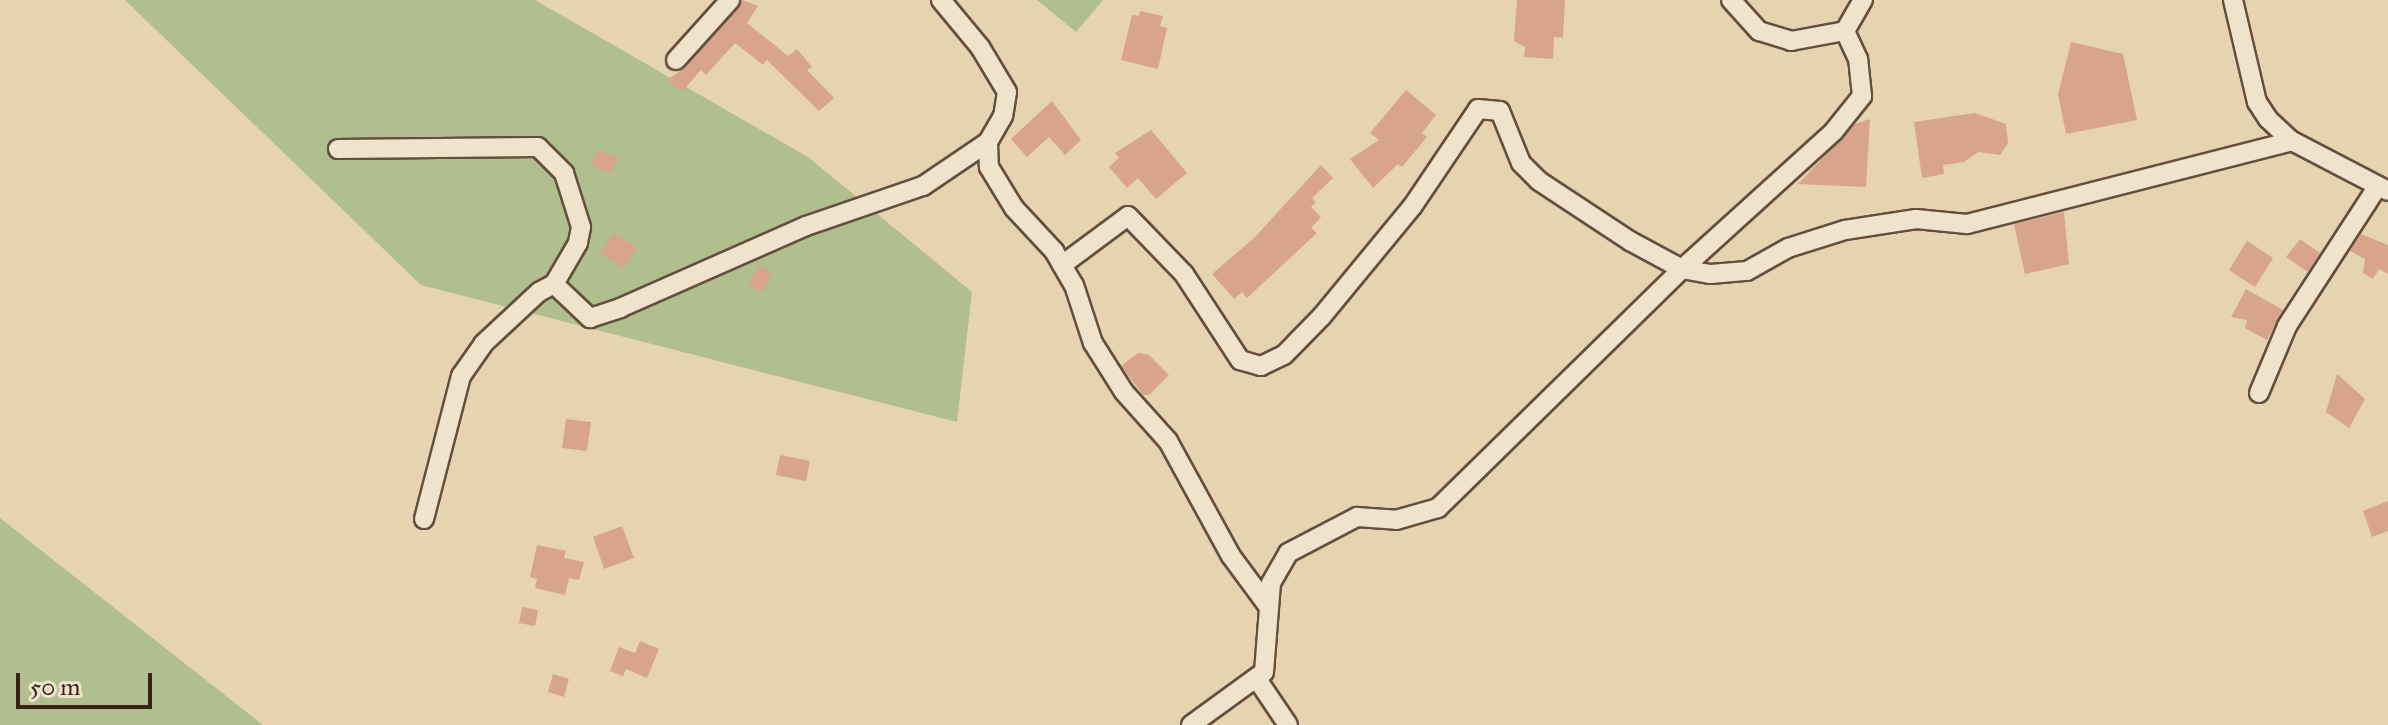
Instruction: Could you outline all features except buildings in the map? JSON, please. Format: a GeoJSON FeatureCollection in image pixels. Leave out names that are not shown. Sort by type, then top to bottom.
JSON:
{"type":"FeatureCollection","features":[{"type":"Feature","properties":{"kind":"street"},"geometry":{"type":"LineString","coordinates":[[676,60],[730,0]]}},
{"type":"Feature","properties":{"kind":"street"},"geometry":{"type":"LineString","coordinates":[[554,284],[586,317],[594,317],[806,226],[923,186],[988,142],[1003,116],[1007,92],[980,47],[941,0]]}},
{"type":"Feature","properties":{"kind":"street"},"geometry":{"type":"LineString","coordinates":[[1731,0],[1759,31],[1791,41],[1845,31],[1863,0]]}},
{"type":"Feature","properties":{"kind":"street"},"geometry":{"type":"LineString","coordinates":[[2233,0],[2257,102],[2292,141],[2383,188],[2287,326],[2259,393]]}},
{"type":"Feature","properties":{"kind":"street"},"geometry":{"type":"LineString","coordinates":[[1191,725],[1264,672],[1269,648],[1271,583],[1288,553],[1357,517],[1396,520],[1438,508],[1682,269],[1834,131],[1862,96],[1858,59],[1845,31]]}},
{"type":"Feature","properties":{"kind":"street"},"geometry":{"type":"LineString","coordinates":[[1062,265],[1128,216],[1184,274],[1240,360],[1250,365],[1274,362],[1322,316],[1412,207],[1468,117],[1478,109],[1496,108],[1521,163],[1539,181],[1682,269],[1711,274],[1747,271],[1788,248],[1845,230],[1916,219],[1967,224],[2292,141]]}},
{"type":"Feature","properties":{"kind":"street"},"geometry":{"type":"LineString","coordinates":[[988,142],[989,167],[1062,265],[1093,343],[1124,392],[1168,441],[1231,556],[1268,606]]}},
{"type":"Feature","properties":{"kind":"street"},"geometry":{"type":"LineString","coordinates":[[338,149],[538,147],[564,173],[581,227],[578,243],[554,284],[483,344],[461,376],[424,519]]}},
{"type":"Feature","properties":{"kind":"street"},"geometry":{"type":"LineString","coordinates":[[1257,679],[1288,725]]}},
{"type":"Feature","properties":{"kind":"green space"},"geometry":{"type":"Polygon","coordinates":[[[125,0],[535,0],[808,157],[972,292],[957,422],[421,285],[125,0]]]}},
{"type":"Feature","properties":{"kind":"green space"},"geometry":{"type":"Polygon","coordinates":[[[1037,0],[1103,0],[1076,32],[1037,0]]]}},
{"type":"Feature","properties":{"kind":"green space"},"geometry":{"type":"Polygon","coordinates":[[[0,518],[263,725],[0,725],[0,518]]]}}]}
